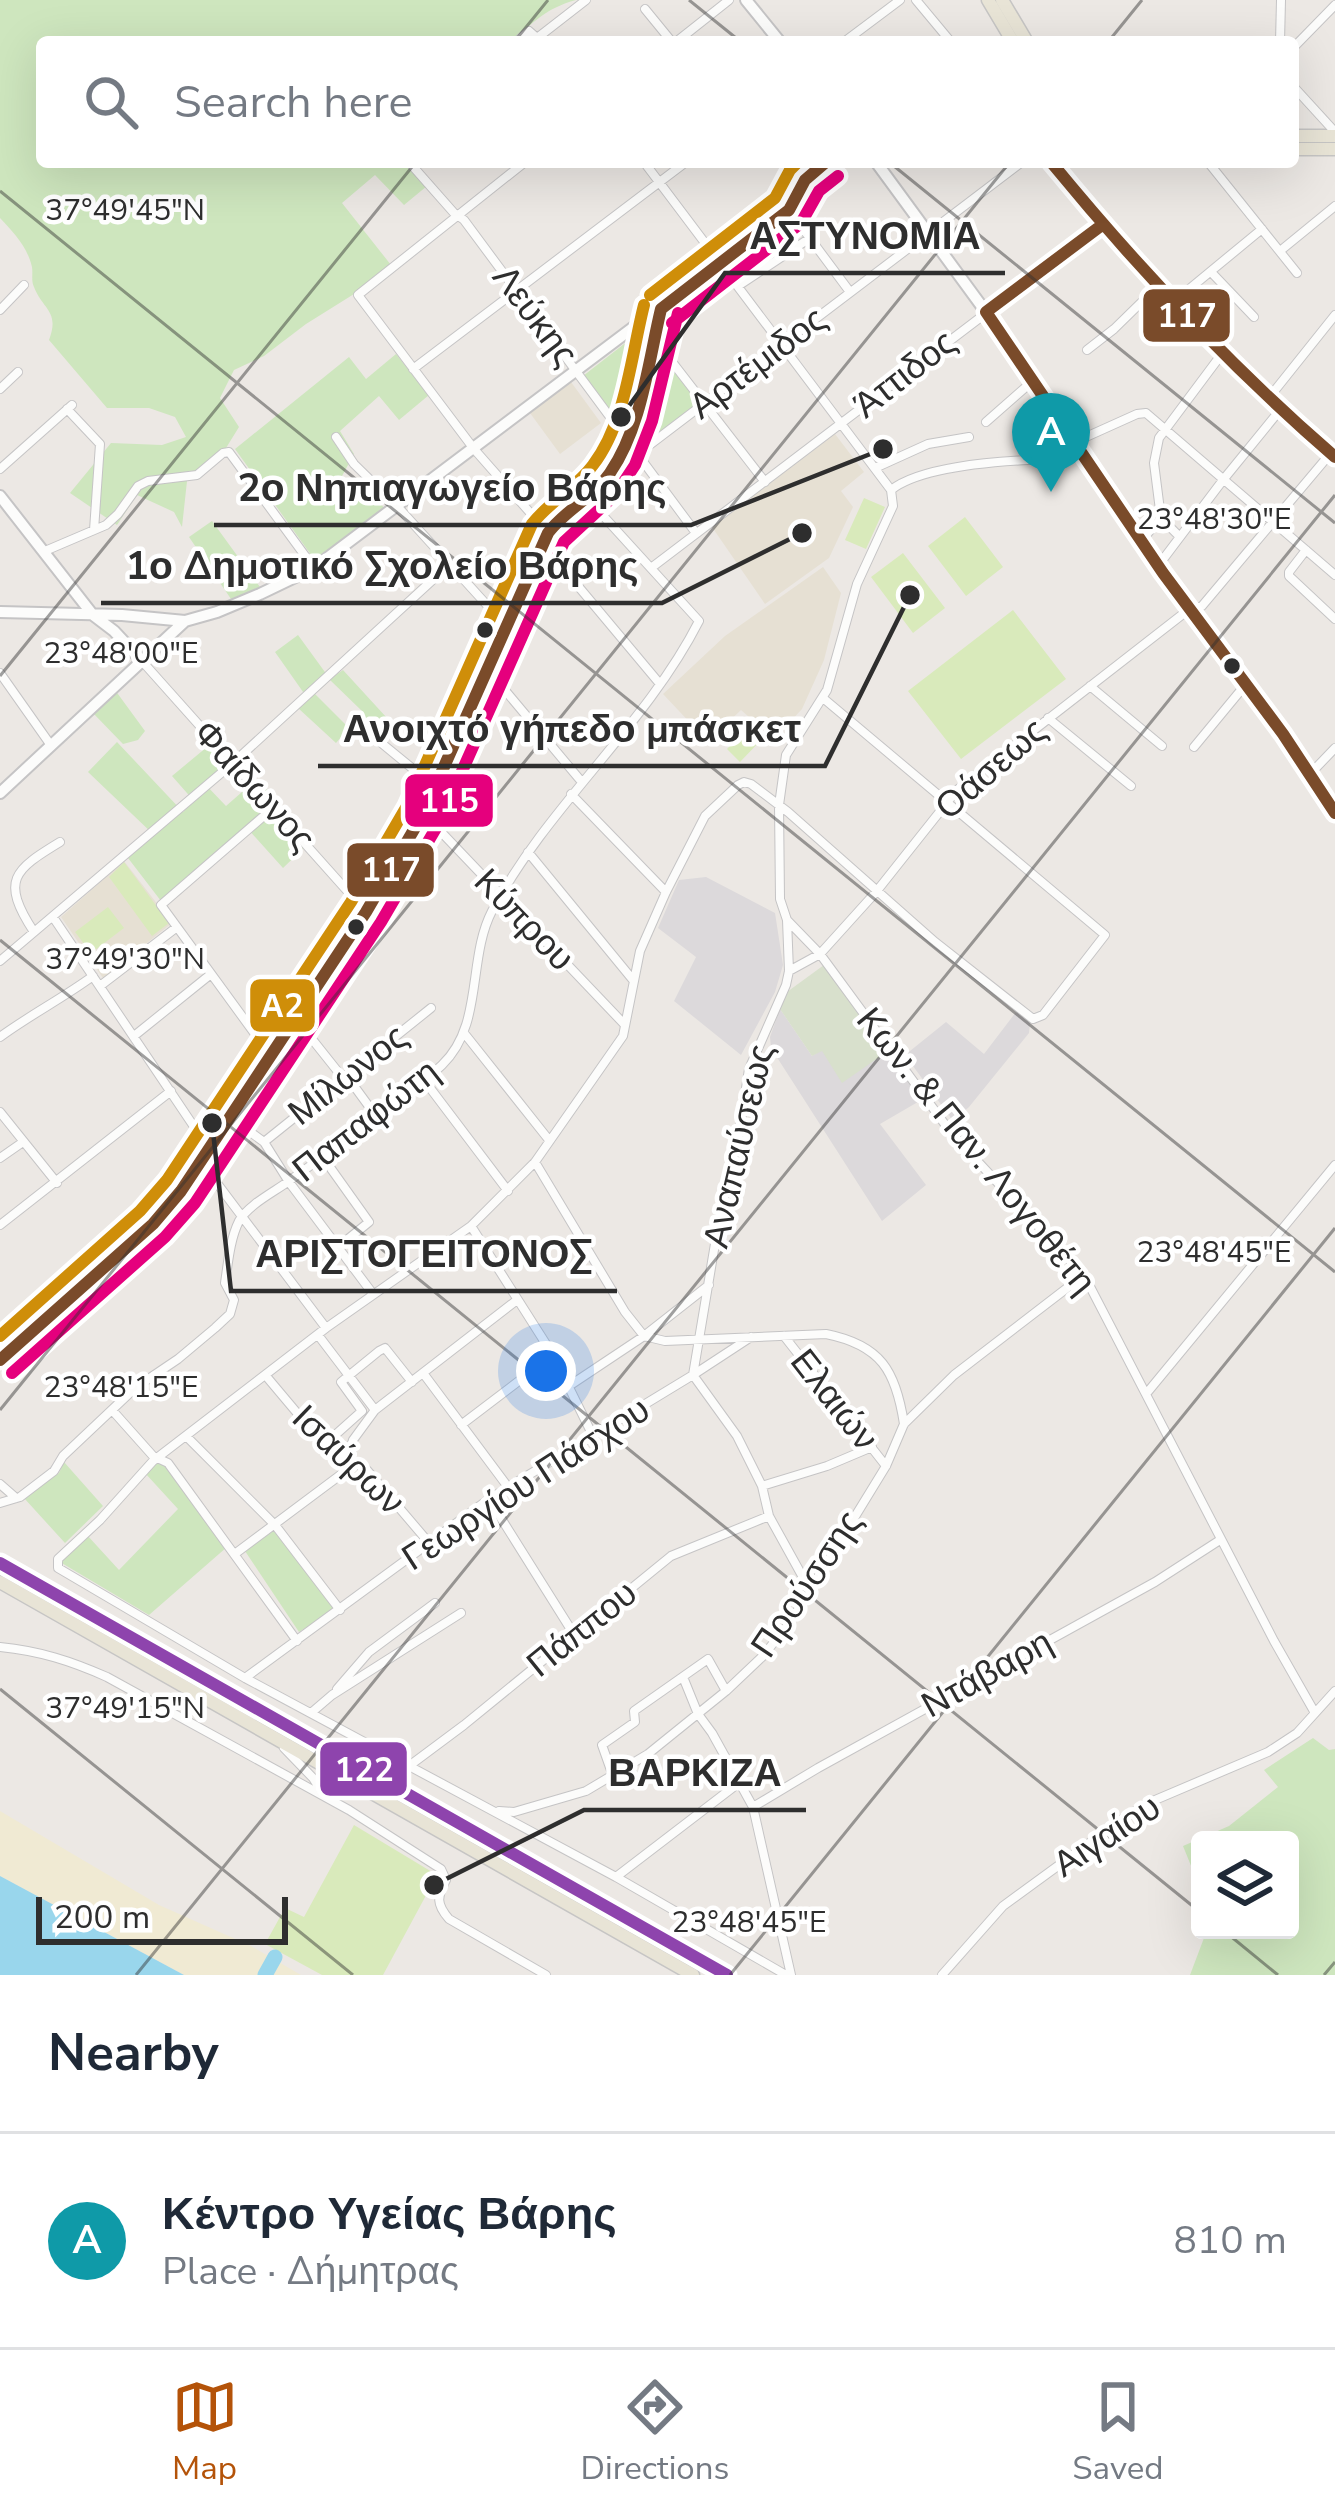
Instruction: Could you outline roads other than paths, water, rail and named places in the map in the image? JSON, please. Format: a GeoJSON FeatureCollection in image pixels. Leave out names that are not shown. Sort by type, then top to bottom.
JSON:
{"type":"FeatureCollection","features":[{"type":"Feature","properties":{"kind":"main road"},"geometry":{"type":"LineString","coordinates":[[988,0],[1009,36]]}},
{"type":"Feature","properties":{"kind":"main road"},"geometry":{"type":"LineString","coordinates":[[1003,0],[1024,36]]}},
{"type":"Feature","properties":{"kind":"main road"},"geometry":{"type":"LineString","coordinates":[[1299,136],[1335,134]]}},
{"type":"Feature","properties":{"kind":"main road"},"geometry":{"type":"LineString","coordinates":[[1299,149],[1335,149]]}},
{"type":"Feature","properties":{"kind":"main road"},"geometry":{"type":"LineString","coordinates":[[0,1563],[727,1975]]}},
{"type":"Feature","properties":{"kind":"main road"},"geometry":{"type":"LineString","coordinates":[[0,1582],[693,1975]]}},
{"type":"Feature","properties":{"kind":"street"},"geometry":{"type":"LineString","coordinates":[[540,36],[586,0]]}},
{"type":"Feature","properties":{"kind":"street"},"geometry":{"type":"LineString","coordinates":[[682,36],[729,0]]}},
{"type":"Feature","properties":{"kind":"street"},"geometry":{"type":"LineString","coordinates":[[746,0],[775,36]]}},
{"type":"Feature","properties":{"kind":"street"},"geometry":{"type":"LineString","coordinates":[[852,36],[900,0]]}},
{"type":"Feature","properties":{"kind":"street"},"geometry":{"type":"LineString","coordinates":[[916,0],[946,36]]}},
{"type":"Feature","properties":{"kind":"street"},"geometry":{"type":"LineString","coordinates":[[1280,36],[1281,0]]}},
{"type":"Feature","properties":{"kind":"street"},"geometry":{"type":"LineString","coordinates":[[1299,42],[1335,5]]}},
{"type":"Feature","properties":{"kind":"street"},"geometry":{"type":"LineString","coordinates":[[646,9],[669,36]]}},
{"type":"Feature","properties":{"kind":"street"},"geometry":{"type":"LineString","coordinates":[[1299,93],[1335,134]]}},
{"type":"Feature","properties":{"kind":"street","name":"Λεύκης"},"geometry":{"type":"LineString","coordinates":[[415,168],[516,290],[696,533]]}},
{"type":"Feature","properties":{"kind":"street"},"geometry":{"type":"LineString","coordinates":[[517,168],[358,295],[660,684]]}},
{"type":"Feature","properties":{"kind":"street"},"geometry":{"type":"LineString","coordinates":[[648,168],[891,490],[927,474],[1086,456]]}},
{"type":"Feature","properties":{"kind":"street"},"geometry":{"type":"LineString","coordinates":[[412,369],[677,168]]}},
{"type":"Feature","properties":{"kind":"street"},"geometry":{"type":"LineString","coordinates":[[796,168],[806,181]]}},
{"type":"Feature","properties":{"kind":"street"},"geometry":{"type":"LineString","coordinates":[[0,793],[184,621],[260,595],[314,568],[789,210],[820,168]]}},
{"type":"Feature","properties":{"kind":"street"},"geometry":{"type":"LineString","coordinates":[[880,168],[1035,379],[1190,612],[1283,730],[1335,813]]}},
{"type":"Feature","properties":{"kind":"street","name":"Αρτέμιδος"},"geometry":{"type":"LineString","coordinates":[[608,477],[1014,168]]}},
{"type":"Feature","properties":{"kind":"street"},"geometry":{"type":"LineString","coordinates":[[1056,168],[1221,356],[1334,453]]}},
{"type":"Feature","properties":{"kind":"street"},"geometry":{"type":"LineString","coordinates":[[1213,168],[1298,273]]}},
{"type":"Feature","properties":{"kind":"street"},"geometry":{"type":"LineString","coordinates":[[1280,251],[1335,206]]}},
{"type":"Feature","properties":{"kind":"street"},"geometry":{"type":"LineString","coordinates":[[789,210],[850,292]]}},
{"type":"Feature","properties":{"kind":"street","name":"Άττιδος"},"geometry":{"type":"LineString","coordinates":[[651,568],[1102,225]]}},
{"type":"Feature","properties":{"kind":"street"},"geometry":{"type":"LineString","coordinates":[[1171,304],[1262,229]]}},
{"type":"Feature","properties":{"kind":"street"},"geometry":{"type":"LineString","coordinates":[[738,286],[810,238]]}},
{"type":"Feature","properties":{"kind":"street"},"geometry":{"type":"LineString","coordinates":[[1210,272],[1254,317]]}},
{"type":"Feature","properties":{"kind":"street"},"geometry":{"type":"LineString","coordinates":[[0,310],[24,285]]}},
{"type":"Feature","properties":{"kind":"street"},"geometry":{"type":"LineString","coordinates":[[1087,350],[1157,287]]}},
{"type":"Feature","properties":{"kind":"street"},"geometry":{"type":"LineString","coordinates":[[0,1360],[152,1224],[181,1191],[366,912],[423,814],[545,538],[563,514],[608,477],[627,442],[661,309]]}},
{"type":"Feature","properties":{"kind":"street"},"geometry":{"type":"LineString","coordinates":[[1268,399],[1335,315]]}},
{"type":"Feature","properties":{"kind":"street"},"geometry":{"type":"LineString","coordinates":[[642,323],[765,482]]}},
{"type":"Feature","properties":{"kind":"street"},"geometry":{"type":"LineString","coordinates":[[1180,537],[1161,518],[1155,449],[1165,427],[1221,356]]}},
{"type":"Feature","properties":{"kind":"street"},"geometry":{"type":"LineString","coordinates":[[0,389],[18,372]]}},
{"type":"Feature","properties":{"kind":"street"},"geometry":{"type":"LineString","coordinates":[[986,422],[1035,379]]}},
{"type":"Feature","properties":{"kind":"street"},"geometry":{"type":"LineString","coordinates":[[0,469],[69,407],[100,444],[94,530]]}},
{"type":"Feature","properties":{"kind":"street"},"geometry":{"type":"LineString","coordinates":[[1158,566],[1280,410]]}},
{"type":"Feature","properties":{"kind":"street"},"geometry":{"type":"LineString","coordinates":[[1077,441],[1146,413],[1335,575]]}},
{"type":"Feature","properties":{"kind":"street"},"geometry":{"type":"LineString","coordinates":[[336,437],[355,464],[506,626]]}},
{"type":"Feature","properties":{"kind":"street"},"geometry":{"type":"LineString","coordinates":[[875,469],[928,444],[969,437]]}},
{"type":"Feature","properties":{"kind":"street"},"geometry":{"type":"LineString","coordinates":[[45,551],[106,525],[138,486],[197,475],[229,452],[314,568]]}},
{"type":"Feature","properties":{"kind":"street","name":"Οάσεως"},"geometry":{"type":"LineString","coordinates":[[820,954],[877,892],[947,800],[1183,614],[1202,606],[1334,453]]}},
{"type":"Feature","properties":{"kind":"street","name":"Αναπαύσεως"},"geometry":{"type":"LineString","coordinates":[[693,1375],[748,1069],[786,985],[779,805],[786,755],[833,675],[857,584],[893,506],[891,490]]}},
{"type":"Feature","properties":{"kind":"street"},"geometry":{"type":"LineString","coordinates":[[0,496],[93,615],[141,660]]}},
{"type":"Feature","properties":{"kind":"street"},"geometry":{"type":"LineString","coordinates":[[586,497],[651,568]]}},
{"type":"Feature","properties":{"kind":"street"},"geometry":{"type":"LineString","coordinates":[[1142,541],[1161,518]]}},
{"type":"Feature","properties":{"kind":"street"},"geometry":{"type":"LineString","coordinates":[[1306,550],[1289,576],[1335,619]]}},
{"type":"Feature","properties":{"kind":"street"},"geometry":{"type":"LineString","coordinates":[[0,961],[233,763],[450,564]]}},
{"type":"Feature","properties":{"kind":"street","name":"Παπαφώτη"},"geometry":{"type":"LineString","coordinates":[[241,1216],[424,1080],[458,1047],[483,931],[500,896],[571,794],[660,684],[699,621],[651,568]]}},
{"type":"Feature","properties":{"kind":"street"},"geometry":{"type":"LineString","coordinates":[[0,612],[122,614],[184,621]]}},
{"type":"Feature","properties":{"kind":"street"},"geometry":{"type":"LineString","coordinates":[[114,631],[122,614]]}},
{"type":"Feature","properties":{"kind":"street","name":"Φαίδωνος"},"geometry":{"type":"LineString","coordinates":[[141,660],[366,912]]}},
{"type":"Feature","properties":{"kind":"street"},"geometry":{"type":"LineString","coordinates":[[487,669],[581,782]]}},
{"type":"Feature","properties":{"kind":"street"},"geometry":{"type":"LineString","coordinates":[[0,674],[50,744]]}},
{"type":"Feature","properties":{"kind":"street"},"geometry":{"type":"LineString","coordinates":[[1194,747],[1246,684]]}},
{"type":"Feature","properties":{"kind":"street"},"geometry":{"type":"LineString","coordinates":[[1090,686],[1162,746]]}},
{"type":"Feature","properties":{"kind":"street"},"geometry":{"type":"LineString","coordinates":[[789,1975],[245,1678],[58,1568],[58,1559],[148,1465],[326,1328],[471,1226],[535,1162],[612,1055],[626,1026],[640,951],[666,892],[705,816],[739,784],[751,784],[779,805],[935,942],[1033,1019],[1043,1016],[1105,935],[823,698]]}},
{"type":"Feature","properties":{"kind":"street"},"geometry":{"type":"LineString","coordinates":[[1048,718],[1131,786]]}},
{"type":"Feature","properties":{"kind":"street"},"geometry":{"type":"LineString","coordinates":[[374,737],[435,787]]}},
{"type":"Feature","properties":{"kind":"street"},"geometry":{"type":"LineString","coordinates":[[1311,773],[1335,748]]}},
{"type":"Feature","properties":{"kind":"street"},"geometry":{"type":"LineString","coordinates":[[571,794],[666,892]]}},
{"type":"Feature","properties":{"kind":"street"},"geometry":{"type":"LineString","coordinates":[[271,1057],[161,905],[273,808]]}},
{"type":"Feature","properties":{"kind":"street","name":"Κύπρου"},"geometry":{"type":"LineString","coordinates":[[423,814],[626,1026]]}},
{"type":"Feature","properties":{"kind":"street"},"geometry":{"type":"LineString","coordinates":[[34,932],[14,896],[12,879],[60,842]]}},
{"type":"Feature","properties":{"kind":"street"},"geometry":{"type":"LineString","coordinates":[[528,852],[633,980]]}},
{"type":"Feature","properties":{"kind":"street"},"geometry":{"type":"LineString","coordinates":[[52,917],[210,1150]]}},
{"type":"Feature","properties":{"kind":"street","name":"Κων. & Παν. Λογοθέτη"},"geometry":{"type":"LineString","coordinates":[[787,920],[820,954],[952,1134],[1084,1275],[1315,1713]]}},
{"type":"Feature","properties":{"kind":"street"},"geometry":{"type":"LineString","coordinates":[[100,986],[177,927]]}},
{"type":"Feature","properties":{"kind":"street"},"geometry":{"type":"LineString","coordinates":[[788,970],[820,954]]}},
{"type":"Feature","properties":{"kind":"street"},"geometry":{"type":"LineString","coordinates":[[134,1036],[211,974]]}},
{"type":"Feature","properties":{"kind":"street"},"geometry":{"type":"LineString","coordinates":[[0,1036],[94,976]]}},
{"type":"Feature","properties":{"kind":"street","name":"Μίλωνος"},"geometry":{"type":"LineString","coordinates":[[264,1142],[431,1008]]}},
{"type":"Feature","properties":{"kind":"street"},"geometry":{"type":"LineString","coordinates":[[296,1019],[376,1116]]}},
{"type":"Feature","properties":{"kind":"street"},"geometry":{"type":"LineString","coordinates":[[464,1033],[549,1140]]}},
{"type":"Feature","properties":{"kind":"street"},"geometry":{"type":"LineString","coordinates":[[424,1080],[508,1191]]}},
{"type":"Feature","properties":{"kind":"street"},"geometry":{"type":"LineString","coordinates":[[0,1225],[171,1091]]}},
{"type":"Feature","properties":{"kind":"street"},"geometry":{"type":"LineString","coordinates":[[0,1112],[56,1183]]}},
{"type":"Feature","properties":{"kind":"street"},"geometry":{"type":"LineString","coordinates":[[230,1118],[264,1142],[373,1294]]}},
{"type":"Feature","properties":{"kind":"street"},"geometry":{"type":"LineString","coordinates":[[0,1158],[23,1142]]}},
{"type":"Feature","properties":{"kind":"street"},"geometry":{"type":"LineString","coordinates":[[322,1156],[369,1222],[337,1248]]}},
{"type":"Feature","properties":{"kind":"street"},"geometry":{"type":"LineString","coordinates":[[201,1162],[326,1328]]}},
{"type":"Feature","properties":{"kind":"street"},"geometry":{"type":"LineString","coordinates":[[535,1162],[644,1336],[665,1342],[826,1334],[852,1339],[871,1349],[889,1370],[899,1392],[904,1424]]}},
{"type":"Feature","properties":{"kind":"street"},"geometry":{"type":"LineString","coordinates":[[1146,1394],[1334,1168]]}},
{"type":"Feature","properties":{"kind":"street"},"geometry":{"type":"LineString","coordinates":[[0,1503],[16,1498],[54,1471],[63,1456],[135,1388],[230,1314],[234,1300],[225,1283],[241,1216]]}},
{"type":"Feature","properties":{"kind":"street"},"geometry":{"type":"LineString","coordinates":[[471,1226],[553,1355],[593,1436]]}},
{"type":"Feature","properties":{"kind":"street"},"geometry":{"type":"LineString","coordinates":[[904,1424],[954,1375],[1084,1275]]}},
{"type":"Feature","properties":{"kind":"street"},"geometry":{"type":"LineString","coordinates":[[569,1386],[709,1285]]}},
{"type":"Feature","properties":{"kind":"street"},"geometry":{"type":"LineString","coordinates":[[236,1553],[343,1473],[352,1440],[376,1410],[518,1300]]}},
{"type":"Feature","properties":{"kind":"street"},"geometry":{"type":"LineString","coordinates":[[318,1335],[376,1410]]}},
{"type":"Feature","properties":{"kind":"street","name":"Ελαιών"},"geometry":{"type":"LineString","coordinates":[[783,1335],[886,1466]]}},
{"type":"Feature","properties":{"kind":"street","name":"Γεωργίου Πάσχου"},"geometry":{"type":"LineString","coordinates":[[245,1678],[489,1498],[752,1337]]}},
{"type":"Feature","properties":{"kind":"street"},"geometry":{"type":"LineString","coordinates":[[324,1445],[362,1412],[341,1382],[385,1348],[412,1382]]}},
{"type":"Feature","properties":{"kind":"street"},"geometry":{"type":"LineString","coordinates":[[461,1424],[553,1355]]}},
{"type":"Feature","properties":{"kind":"street"},"geometry":{"type":"LineString","coordinates":[[423,1373],[508,1486]]}},
{"type":"Feature","properties":{"kind":"street"},"geometry":{"type":"LineString","coordinates":[[693,1375],[737,1436],[762,1486],[769,1516],[810,1590]]}},
{"type":"Feature","properties":{"kind":"street","name":"Ισαύρων"},"geometry":{"type":"LineString","coordinates":[[266,1376],[324,1445],[367,1470],[430,1544]]}},
{"type":"Feature","properties":{"kind":"street"},"geometry":{"type":"LineString","coordinates":[[112,1410],[153,1456],[168,1463],[297,1641]]}},
{"type":"Feature","properties":{"kind":"street","name":"Προύσσης"},"geometry":{"type":"LineString","coordinates":[[492,1810],[514,1813],[586,1792],[648,1754],[726,1691],[778,1640],[886,1466],[904,1424]]}},
{"type":"Feature","properties":{"kind":"street"},"geometry":{"type":"LineString","coordinates":[[187,1437],[274,1525],[340,1610]]}},
{"type":"Feature","properties":{"kind":"street"},"geometry":{"type":"LineString","coordinates":[[762,1486],[872,1447]]}},
{"type":"Feature","properties":{"kind":"street"},"geometry":{"type":"LineString","coordinates":[[0,1484],[16,1498]]}},
{"type":"Feature","properties":{"kind":"street"},"geometry":{"type":"LineString","coordinates":[[489,1498],[575,1636]]}},
{"type":"Feature","properties":{"kind":"street","name":"Πάππου"},"geometry":{"type":"LineString","coordinates":[[409,1766],[671,1556],[769,1516]]}},
{"type":"Feature","properties":{"kind":"street","name":"Ντάβαρη"},"geometry":{"type":"LineString","coordinates":[[753,1807],[1136,1592],[1220,1539]]}},
{"type":"Feature","properties":{"kind":"street"},"geometry":{"type":"LineString","coordinates":[[332,1695],[369,1652],[435,1604]]}},
{"type":"Feature","properties":{"kind":"street"},"geometry":{"type":"LineString","coordinates":[[311,1713],[461,1613]]}},
{"type":"Feature","properties":{"kind":"street"},"geometry":{"type":"LineString","coordinates":[[0,1647],[69,1660],[323,1795],[441,1869],[446,1880],[437,1899],[448,1919],[546,1975]]}},
{"type":"Feature","properties":{"kind":"street"},"geometry":{"type":"LineString","coordinates":[[613,1776],[602,1744],[635,1722],[634,1711],[710,1659],[726,1691]]}},
{"type":"Feature","properties":{"kind":"street"},"geometry":{"type":"LineString","coordinates":[[683,1677],[698,1714],[753,1807],[789,1975]]}},
{"type":"Feature","properties":{"kind":"street","name":"Αιγαίου"},"geometry":{"type":"LineString","coordinates":[[942,1975],[1004,1906],[1118,1822],[1148,1803],[1268,1752],[1298,1733],[1335,1690]]}},
{"type":"Feature","properties":{"kind":"street"},"geometry":{"type":"LineString","coordinates":[[276,1738],[317,1782],[323,1795]]}},
{"type":"Feature","properties":{"kind":"street"},"geometry":{"type":"LineString","coordinates":[[616,1877],[740,1782]]}},
{"type":"Feature","properties":{"kind":"water"},"geometry":{"type":"Polygon","coordinates":[[[0,1876],[184,1975],[0,1975],[0,1876]]]}},
{"type":"Feature","properties":{"kind":"waterway"},"geometry":{"type":"LineString","coordinates":[[265,1975],[275,1957]]}},
{"type":"Feature","properties":{"kind":"place","name":"ΑΣΤΥΝΟΜΙΑ"},"geometry":{"type":"Point","coordinates":[621,417]}},
{"type":"Feature","properties":{"kind":"place","name":"2ο Νηπιαγωγείο Βάρης"},"geometry":{"type":"Point","coordinates":[883,449]}},
{"type":"Feature","properties":{"kind":"place","name":"Κέντρο Υγείας Βάρης"},"geometry":{"type":"Point","coordinates":[1051,492]}},
{"type":"Feature","properties":{"kind":"place","name":"1ο Δημοτικό Σχολείο Βάρης"},"geometry":{"type":"Point","coordinates":[802,533]}},
{"type":"Feature","properties":{"kind":"place","name":"Ανοιχτό γήπεδο μπάσκετ"},"geometry":{"type":"Point","coordinates":[910,595]}},
{"type":"Feature","properties":{"kind":"place","name":"ΑΡΙΣΤΟΓΕΙΤΟΝΟΣ"},"geometry":{"type":"Point","coordinates":[212,1123]}},
{"type":"Feature","properties":{"kind":"place","name":"ΒΑΡΚΙΖΑ"},"geometry":{"type":"Point","coordinates":[434,1885]}}]}
